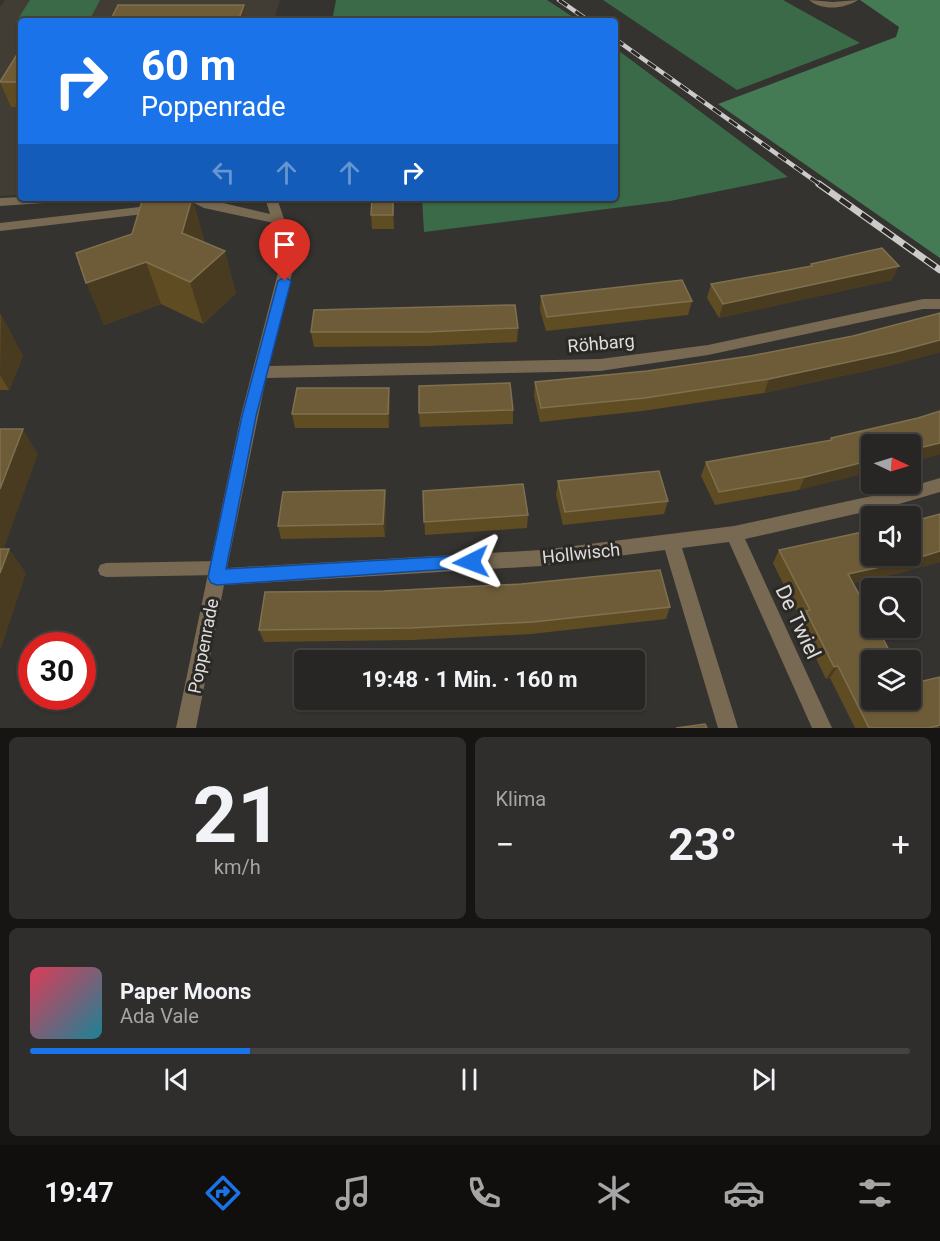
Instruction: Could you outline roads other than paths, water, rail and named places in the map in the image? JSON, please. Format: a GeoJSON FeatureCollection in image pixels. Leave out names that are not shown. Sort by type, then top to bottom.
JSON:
{"type":"FeatureCollection","features":[{"type":"Feature","properties":{"kind":"street","name":"Poppenrade"},"geometry":{"type":"LineString","coordinates":[[186,728],[249,416],[294,237],[278,220],[272,201]]}},
{"type":"Feature","properties":{"kind":"street"},"geometry":{"type":"LineString","coordinates":[[184,202],[278,220]]}},
{"type":"Feature","properties":{"kind":"street","name":"Röhbarg"},"geometry":{"type":"LineString","coordinates":[[260,372],[600,365],[708,350],[923,304],[940,304]]}},
{"type":"Feature","properties":{"kind":"street","name":"Hollwisch"},"geometry":{"type":"LineString","coordinates":[[218,573],[541,558],[734,534],[899,497],[940,485]]}},
{"type":"Feature","properties":{"kind":"street","name":"De Twiel"},"geometry":{"type":"LineString","coordinates":[[734,534],[822,728]]}},
{"type":"Feature","properties":{"kind":"street"},"geometry":{"type":"LineString","coordinates":[[671,542],[728,728]]}},
{"type":"Feature","properties":{"kind":"lane"},"geometry":{"type":"LineString","coordinates":[[813,0],[823,6],[837,6],[854,0]]}},
{"type":"Feature","properties":{"kind":"lane"},"geometry":{"type":"LineString","coordinates":[[0,202],[18,201]]}},
{"type":"Feature","properties":{"kind":"lane"},"geometry":{"type":"LineString","coordinates":[[0,227],[184,202]]}},
{"type":"Feature","properties":{"kind":"lane"},"geometry":{"type":"LineString","coordinates":[[106,570],[218,573]]}},
{"type":"Feature","properties":{"kind":"railway"},"geometry":{"type":"LineString","coordinates":[[559,0],[585,18]]}},
{"type":"Feature","properties":{"kind":"railway"},"geometry":{"type":"LineString","coordinates":[[618,41],[822,186]]}},
{"type":"Feature","properties":{"kind":"railway"},"geometry":{"type":"LineString","coordinates":[[819,184],[940,270]]}}]}
